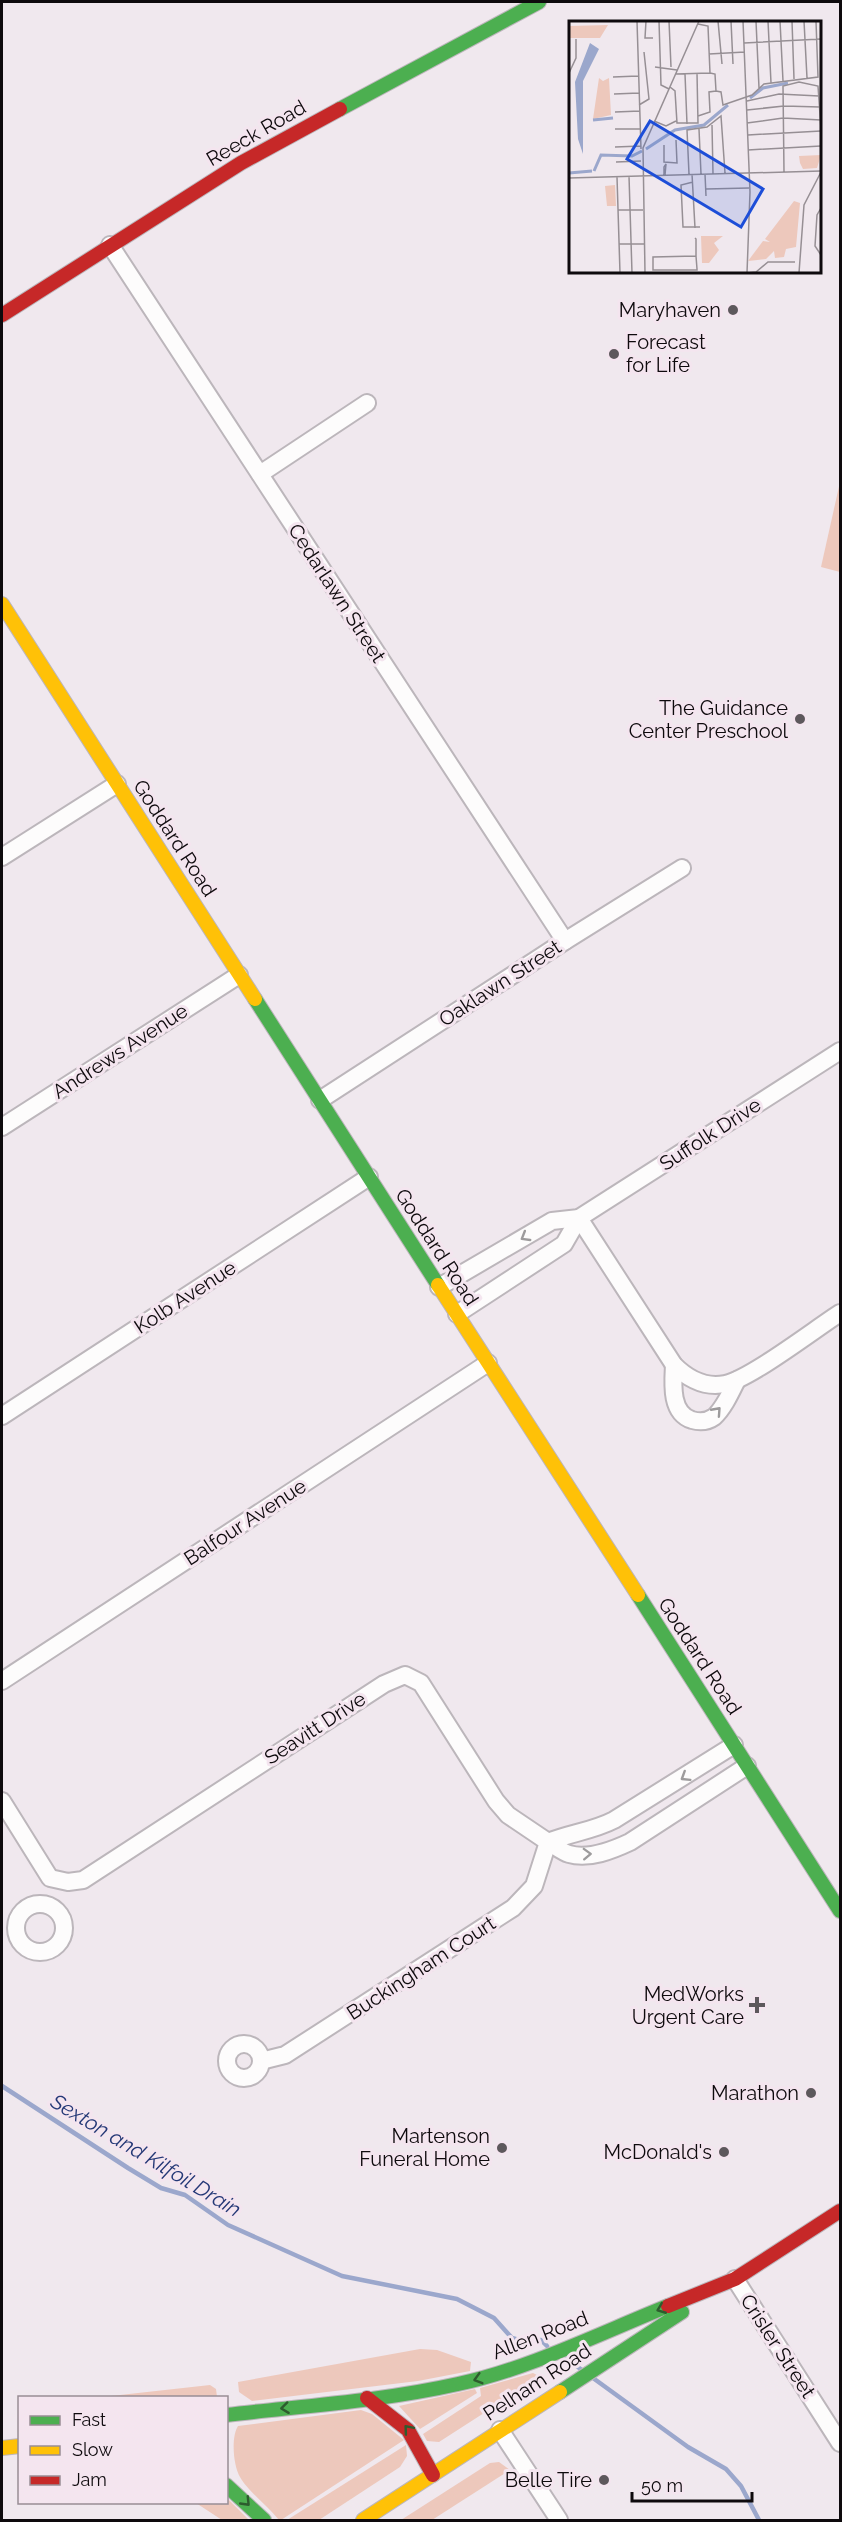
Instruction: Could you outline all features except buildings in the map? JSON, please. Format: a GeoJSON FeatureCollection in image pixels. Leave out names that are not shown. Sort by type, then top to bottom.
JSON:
{"type":"FeatureCollection","features":[{"type":"Feature","properties":{"kind":"main road","name":"Reeck Road"},"geometry":{"type":"LineString","coordinates":[[2,315],[241,162],[539,2]]}},
{"type":"Feature","properties":{"kind":"main road","name":"Goddard Road"},"geometry":{"type":"LineString","coordinates":[[2,604],[840,1911]]}},
{"type":"Feature","properties":{"kind":"main road","name":"Allen Road"},"geometry":{"type":"LineString","coordinates":[[228,2415],[459,2384],[533,2360],[735,2279],[840,2211]]}},
{"type":"Feature","properties":{"kind":"main road","name":"Pelham Road"},"geometry":{"type":"LineString","coordinates":[[363,2520],[735,2279]]}},
{"type":"Feature","properties":{"kind":"main road"},"geometry":{"type":"LineString","coordinates":[[367,2398],[397,2417],[409,2429],[433,2475]]}},
{"type":"Feature","properties":{"kind":"main road"},"geometry":{"type":"LineString","coordinates":[[2,2448],[18,2446]]}},
{"type":"Feature","properties":{"kind":"main road"},"geometry":{"type":"LineString","coordinates":[[228,2488],[264,2520]]}},
{"type":"Feature","properties":{"kind":"street","name":"Cedarlawn Street"},"geometry":{"type":"LineString","coordinates":[[110,245],[565,941]]}},
{"type":"Feature","properties":{"kind":"street"},"geometry":{"type":"LineString","coordinates":[[260,474],[368,403]]}},
{"type":"Feature","properties":{"kind":"street"},"geometry":{"type":"LineString","coordinates":[[2,857],[117,784]]}},
{"type":"Feature","properties":{"kind":"street","name":"Oaklawn Street"},"geometry":{"type":"LineString","coordinates":[[320,1100],[682,868]]}},
{"type":"Feature","properties":{"kind":"street","name":"Andrews Avenue"},"geometry":{"type":"LineString","coordinates":[[2,1127],[239,975]]}},
{"type":"Feature","properties":{"kind":"street","name":"Suffolk Drive"},"geometry":{"type":"LineString","coordinates":[[439,1287],[552,1221],[579,1218],[840,1051]]}},
{"type":"Feature","properties":{"kind":"street","name":"Kolb Avenue"},"geometry":{"type":"LineString","coordinates":[[2,1416],[369,1177]]}},
{"type":"Feature","properties":{"kind":"street"},"geometry":{"type":"LineString","coordinates":[[579,1218],[674,1365],[690,1379],[702,1383],[725,1384],[737,1380],[840,1313]]}},
{"type":"Feature","properties":{"kind":"street","name":"Suffolk Drive"},"geometry":{"type":"LineString","coordinates":[[457,1314],[564,1244],[579,1218]]}},
{"type":"Feature","properties":{"kind":"street","name":"Balfour Avenue"},"geometry":{"type":"LineString","coordinates":[[2,1681],[488,1363]]}},
{"type":"Feature","properties":{"kind":"street"},"geometry":{"type":"LineString","coordinates":[[674,1365],[673,1391],[678,1407],[686,1418],[700,1423],[714,1417],[737,1380]]}},
{"type":"Feature","properties":{"kind":"street","name":"Seavitt Drive"},"geometry":{"type":"LineString","coordinates":[[57,1881],[83,1880],[384,1684],[405,1675],[415,1678],[426,1689],[496,1801],[508,1815],[548,1842]]}},
{"type":"Feature","properties":{"kind":"street"},"geometry":{"type":"LineString","coordinates":[[548,1842],[567,1834],[595,1829],[614,1820],[734,1745]]}},
{"type":"Feature","properties":{"kind":"street"},"geometry":{"type":"LineString","coordinates":[[548,1842],[570,1855],[596,1854],[614,1850],[747,1767]]}},
{"type":"Feature","properties":{"kind":"street"},"geometry":{"type":"LineString","coordinates":[[2,1801],[50,1878],[57,1881],[48,1906]]}},
{"type":"Feature","properties":{"kind":"street","name":"Buckingham Court"},"geometry":{"type":"LineString","coordinates":[[261,2061],[285,2055],[513,1908],[534,1886],[548,1842]]}},
{"type":"Feature","properties":{"kind":"street","name":"Crisler Street"},"geometry":{"type":"LineString","coordinates":[[735,2279],[840,2442]]}},
{"type":"Feature","properties":{"kind":"street"},"geometry":{"type":"LineString","coordinates":[[500,2430],[559,2520]]}},
{"type":"Feature","properties":{"kind":"shaded area"},"geometry":{"type":"Polygon","coordinates":[[[840,482],[840,572],[821,567],[840,482]]]}},
{"type":"Feature","properties":{"kind":"shaded area"},"geometry":{"type":"Polygon","coordinates":[[[420,2349],[437,2350],[471,2362],[470,2371],[418,2381],[252,2401],[239,2392],[238,2382],[420,2349]]]}},
{"type":"Feature","properties":{"kind":"shaded area"},"geometry":{"type":"Polygon","coordinates":[[[533,2373],[537,2375],[535,2380],[439,2442],[427,2441],[423,2434],[481,2396],[480,2388],[533,2373]]]}},
{"type":"Feature","properties":{"kind":"shaded area"},"geometry":{"type":"Polygon","coordinates":[[[210,2385],[216,2389],[217,2396],[111,2396],[210,2385]]]}},
{"type":"Feature","properties":{"kind":"shaded area"},"geometry":{"type":"Polygon","coordinates":[[[475,2389],[477,2393],[420,2429],[399,2406],[475,2389]]]}},
{"type":"Feature","properties":{"kind":"shaded area"},"geometry":{"type":"Polygon","coordinates":[[[361,2410],[372,2414],[404,2440],[281,2520],[240,2477],[234,2451],[234,2437],[238,2426],[361,2410]]]}},
{"type":"Feature","properties":{"kind":"shaded area"},"geometry":{"type":"Polygon","coordinates":[[[406,2445],[407,2456],[400,2467],[319,2520],[287,2520],[406,2445]]]}},
{"type":"Feature","properties":{"kind":"shaded area"},"geometry":{"type":"Polygon","coordinates":[[[499,2462],[510,2470],[432,2520],[401,2520],[490,2463],[499,2462]]]}},
{"type":"Feature","properties":{"kind":"shaded area"},"geometry":{"type":"Polygon","coordinates":[[[228,2499],[249,2520],[222,2520],[198,2504],[228,2504],[228,2499]]]}},
{"type":"Feature","properties":{"kind":"waterway","name":"Sexton and Kilfoil Drain"},"geometry":{"type":"LineString","coordinates":[[2,2086],[128,2168],[161,2188],[185,2195],[228,2225],[342,2276],[457,2299],[494,2318],[512,2338],[526,2342],[541,2340],[547,2346]]}},
{"type":"Feature","properties":{"kind":"waterway","name":"Sexton and Kilfoil Drain"},"geometry":{"type":"LineString","coordinates":[[562,2356],[582,2370]]}},
{"type":"Feature","properties":{"kind":"waterway","name":"Sexton and Kilfoil Drain"},"geometry":{"type":"LineString","coordinates":[[593,2378],[688,2447],[726,2469],[741,2486],[759,2520]]}},
{"type":"Feature","properties":{"kind":"traffic: fast"},"geometry":{"type":"LineString","coordinates":[[340,109],[539,2]]}},
{"type":"Feature","properties":{"kind":"traffic: fast"},"geometry":{"type":"LineString","coordinates":[[255,999],[438,1285]]}},
{"type":"Feature","properties":{"kind":"traffic: fast"},"geometry":{"type":"LineString","coordinates":[[638,1595],[840,1911]]}},
{"type":"Feature","properties":{"kind":"traffic: fast"},"geometry":{"type":"LineString","coordinates":[[228,2415],[401,2395],[484,2378],[564,2350],[668,2306]]}},
{"type":"Feature","properties":{"kind":"traffic: fast"},"geometry":{"type":"LineString","coordinates":[[560,2392],[682,2312]]}},
{"type":"Feature","properties":{"kind":"traffic: fast"},"geometry":{"type":"LineString","coordinates":[[228,2487],[264,2520]]}},
{"type":"Feature","properties":{"kind":"traffic: slow"},"geometry":{"type":"LineString","coordinates":[[2,604],[255,999]]}},
{"type":"Feature","properties":{"kind":"traffic: slow"},"geometry":{"type":"LineString","coordinates":[[438,1285],[638,1595]]}},
{"type":"Feature","properties":{"kind":"traffic: slow"},"geometry":{"type":"LineString","coordinates":[[363,2520],[560,2392]]}},
{"type":"Feature","properties":{"kind":"traffic: slow"},"geometry":{"type":"LineString","coordinates":[[2,2448],[18,2446]]}},
{"type":"Feature","properties":{"kind":"traffic: jam"},"geometry":{"type":"LineString","coordinates":[[2,315],[241,163],[340,109]]}},
{"type":"Feature","properties":{"kind":"traffic: jam"},"geometry":{"type":"LineString","coordinates":[[668,2306],[735,2279],[840,2211]]}},
{"type":"Feature","properties":{"kind":"traffic: jam"},"geometry":{"type":"LineString","coordinates":[[367,2398],[408,2430],[433,2475]]}},
{"type":"Feature","properties":{"kind":"place","name":"Maryhaven"},"geometry":{"type":"Point","coordinates":[733,310]}},
{"type":"Feature","properties":{"kind":"place","name":"Forecast for Life"},"geometry":{"type":"Point","coordinates":[614,354]}},
{"type":"Feature","properties":{"kind":"place","name":"The Guidance Center Preschool"},"geometry":{"type":"Point","coordinates":[800,719]}},
{"type":"Feature","properties":{"kind":"place","name":"MedWorks Urgent Care"},"geometry":{"type":"Point","coordinates":[757,2005]}},
{"type":"Feature","properties":{"kind":"place","name":"Marathon"},"geometry":{"type":"Point","coordinates":[811,2093]}},
{"type":"Feature","properties":{"kind":"place","name":"Martenson Funeral Home"},"geometry":{"type":"Point","coordinates":[502,2148]}},
{"type":"Feature","properties":{"kind":"place","name":"McDonald's"},"geometry":{"type":"Point","coordinates":[724,2152]}},
{"type":"Feature","properties":{"kind":"place","name":"Belle Tire"},"geometry":{"type":"Point","coordinates":[604,2480]}}]}
